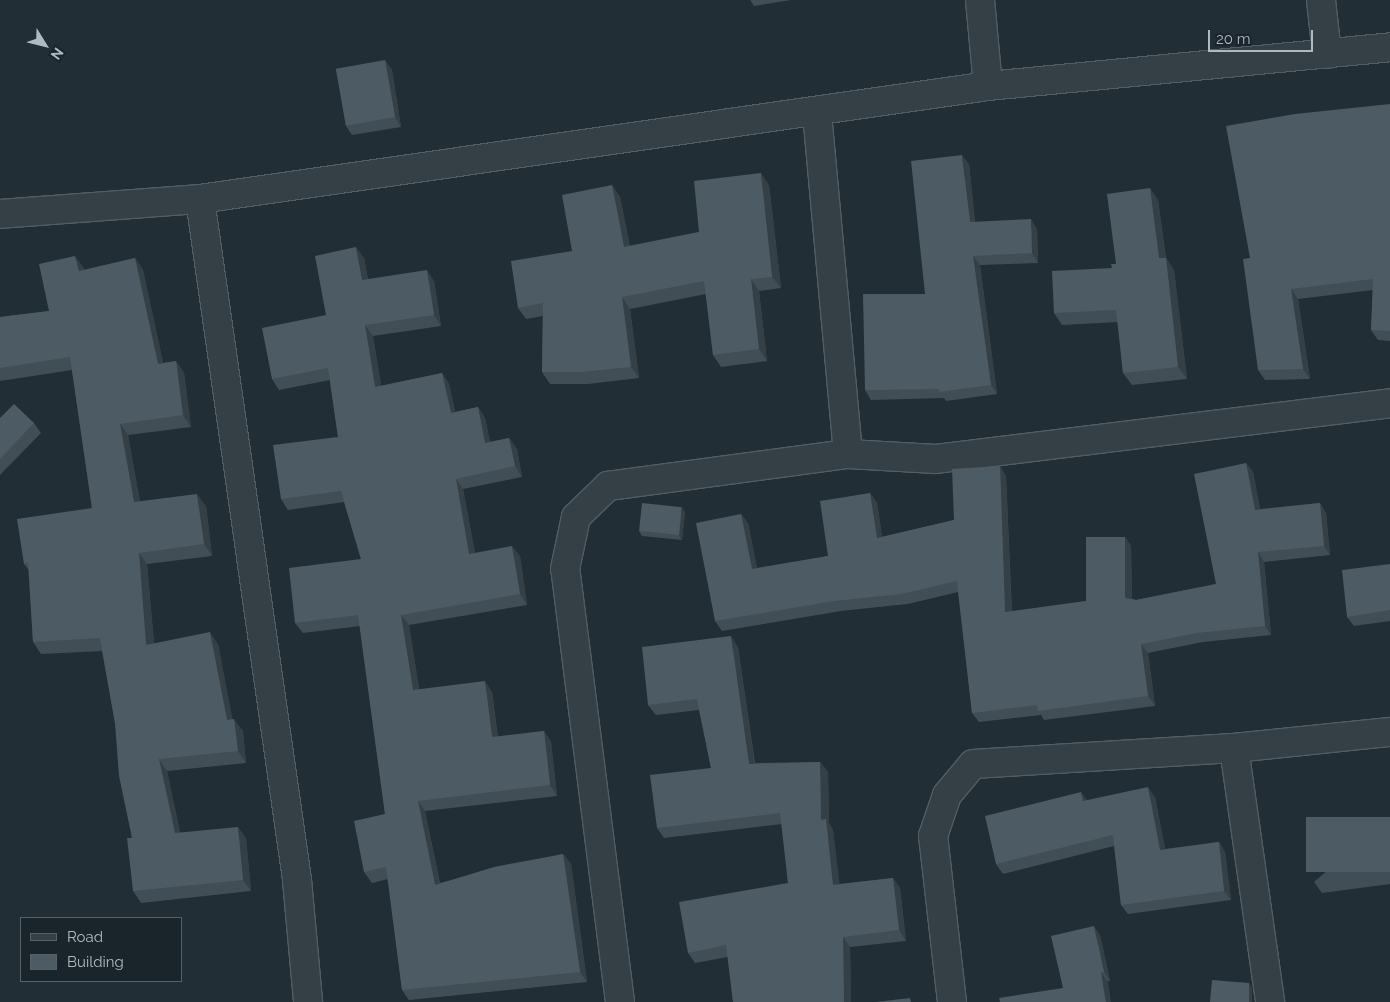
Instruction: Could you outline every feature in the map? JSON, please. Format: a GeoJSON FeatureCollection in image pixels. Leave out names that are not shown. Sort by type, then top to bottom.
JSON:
{"type":"FeatureCollection","features":[{"type":"Feature","properties":{"kind":"street"},"geometry":{"type":"LineString","coordinates":[[980,0],[988,86]]}},
{"type":"Feature","properties":{"kind":"street"},"geometry":{"type":"LineString","coordinates":[[1321,0],[1327,54]]}},
{"type":"Feature","properties":{"kind":"street"},"geometry":{"type":"LineString","coordinates":[[0,214],[200,199],[988,86],[1390,47]]}},
{"type":"Feature","properties":{"kind":"street"},"geometry":{"type":"LineString","coordinates":[[817,112],[848,454]]}},
{"type":"Feature","properties":{"kind":"street"},"geometry":{"type":"LineString","coordinates":[[200,199],[297,880],[308,1002]]}},
{"type":"Feature","properties":{"kind":"street"},"geometry":{"type":"LineString","coordinates":[[620,1002],[565,569],[576,517],[608,486],[848,454],[936,459],[1390,403]]}},
{"type":"Feature","properties":{"kind":"street"},"geometry":{"type":"LineString","coordinates":[[952,1002],[933,836],[947,795],[974,764],[1234,748],[1390,732]]}},
{"type":"Feature","properties":{"kind":"street"},"geometry":{"type":"LineString","coordinates":[[1234,748],[1270,1002]]}},
{"type":"Feature","properties":{"kind":"building"},"geometry":{"type":"Polygon","coordinates":[[[385,60],[395,117],[346,126],[336,69],[385,60]]]}},
{"type":"Feature","properties":{"kind":"building"},"geometry":{"type":"Polygon","coordinates":[[[1390,104],[1390,331],[1371,330],[1373,279],[1291,289],[1303,369],[1258,370],[1243,259],[1250,258],[1226,126],[1295,114],[1390,104]]]}},
{"type":"Feature","properties":{"kind":"building"},"geometry":{"type":"Polygon","coordinates":[[[962,155],[970,222],[1031,219],[1032,253],[973,256],[991,385],[939,392],[939,389],[865,390],[863,294],[925,294],[911,161],[962,155]]]}},
{"type":"Feature","properties":{"kind":"building"},"geometry":{"type":"Polygon","coordinates":[[[761,173],[772,277],[751,279],[759,349],[713,355],[704,281],[622,297],[631,367],[580,372],[542,372],[543,303],[518,308],[511,261],[572,251],[562,195],[612,185],[624,247],[699,232],[694,181],[761,173]]]}},
{"type":"Feature","properties":{"kind":"building"},"geometry":{"type":"Polygon","coordinates":[[[1150,188],[1159,258],[1166,258],[1178,367],[1123,373],[1116,310],[1054,313],[1052,271],[1112,268],[1111,264],[1116,264],[1107,194],[1150,188]]]}},
{"type":"Feature","properties":{"kind":"building"},"geometry":{"type":"Polygon","coordinates":[[[356,247],[362,280],[427,270],[434,315],[365,325],[375,387],[442,373],[451,413],[478,407],[485,443],[509,438],[515,466],[456,479],[469,554],[512,546],[520,594],[401,615],[413,690],[485,681],[492,737],[544,731],[550,785],[418,801],[435,885],[494,867],[563,854],[580,972],[402,990],[386,867],[364,872],[354,821],[385,814],[358,615],[295,623],[289,568],[361,559],[341,491],[281,499],[273,445],[338,437],[328,368],[272,379],[262,328],[326,315],[315,256],[356,247]]]}},
{"type":"Feature","properties":{"kind":"building"},"geometry":{"type":"Polygon","coordinates":[[[75,256],[79,271],[135,258],[158,364],[176,361],[183,415],[120,424],[134,502],[197,494],[204,544],[139,553],[146,645],[210,632],[227,720],[234,719],[238,751],[159,759],[175,833],[238,827],[243,880],[133,891],[127,838],[132,838],[119,776],[115,723],[100,638],[33,642],[28,563],[24,564],[17,519],[92,508],[70,357],[0,368],[0,317],[49,311],[39,264],[75,256]]]}},
{"type":"Feature","properties":{"kind":"building"},"geometry":{"type":"Polygon","coordinates":[[[14,404],[34,423],[0,459],[0,418],[14,404]]]}},
{"type":"Feature","properties":{"kind":"building"},"geometry":{"type":"Polygon","coordinates":[[[1246,463],[1255,510],[1320,503],[1324,546],[1258,552],[1265,626],[1197,633],[1141,644],[1148,696],[1038,711],[1037,705],[972,713],[957,581],[901,594],[834,601],[715,621],[696,523],[741,514],[752,569],[828,556],[820,501],[870,493],[877,538],[954,520],[952,469],[1000,466],[1005,612],[1086,601],[1086,537],[1125,537],[1125,598],[1136,600],[1216,584],[1194,474],[1246,463]]]}},
{"type":"Feature","properties":{"kind":"building"},"geometry":{"type":"Polygon","coordinates":[[[642,503],[682,507],[679,535],[639,531],[642,503]]]}},
{"type":"Feature","properties":{"kind":"building"},"geometry":{"type":"Polygon","coordinates":[[[1390,564],[1390,610],[1347,617],[1342,570],[1390,564]]]}},
{"type":"Feature","properties":{"kind":"building"},"geometry":{"type":"Polygon","coordinates":[[[731,636],[749,764],[820,762],[821,820],[826,819],[833,885],[893,878],[899,930],[843,937],[844,1002],[733,1002],[726,945],[688,953],[679,902],[788,883],[780,813],[657,828],[650,775],[711,768],[697,699],[648,705],[642,647],[731,636]]]}},
{"type":"Feature","properties":{"kind":"building"},"geometry":{"type":"Polygon","coordinates":[[[1148,787],[1160,850],[1219,842],[1224,891],[1121,905],[1113,835],[996,864],[985,816],[1081,792],[1083,801],[1148,787]]]}},
{"type":"Feature","properties":{"kind":"building"},"geometry":{"type":"Polygon","coordinates":[[[1306,817],[1390,817],[1390,872],[1306,872],[1306,817]]]}},
{"type":"Feature","properties":{"kind":"building"},"geometry":{"type":"Polygon","coordinates":[[[1094,926],[1104,972],[1101,972],[1106,1002],[1000,1002],[999,998],[1063,988],[1051,936],[1094,926]]]}},
{"type":"Feature","properties":{"kind":"building"},"geometry":{"type":"Polygon","coordinates":[[[1212,980],[1249,983],[1249,1002],[1210,1002],[1212,980]]]}},
{"type":"Feature","properties":{"kind":"building"},"geometry":{"type":"Polygon","coordinates":[[[910,998],[911,1002],[876,1002],[910,998]]]}}]}
